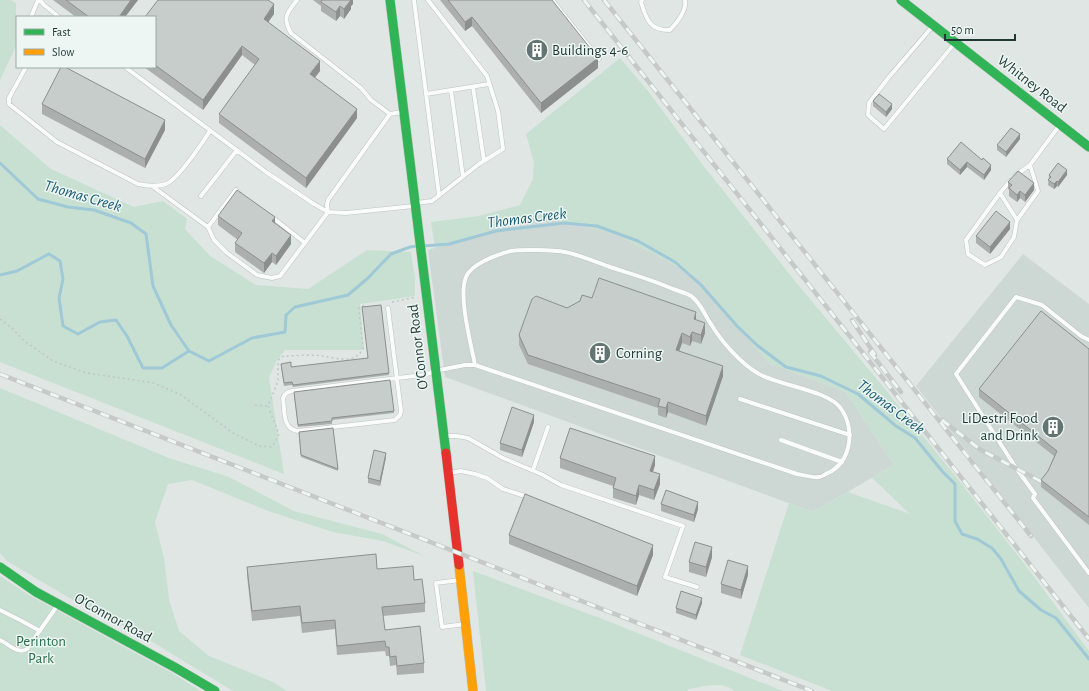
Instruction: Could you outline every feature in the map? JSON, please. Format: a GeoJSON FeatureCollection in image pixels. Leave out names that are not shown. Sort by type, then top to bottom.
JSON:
{"type":"FeatureCollection","features":[{"type":"Feature","properties":{"kind":"street","name":"O'Connor Road"},"geometry":{"type":"LineString","coordinates":[[390,0],[473,691]]}},
{"type":"Feature","properties":{"kind":"street","name":"Whitney Road"},"geometry":{"type":"LineString","coordinates":[[901,0],[1089,147]]}},
{"type":"Feature","properties":{"kind":"street","name":"O'Connor Road"},"geometry":{"type":"LineString","coordinates":[[0,567],[16,579],[59,604],[215,691]]}},
{"type":"Feature","properties":{"kind":"lane"},"geometry":{"type":"LineString","coordinates":[[31,16],[39,0],[58,16]]}},
{"type":"Feature","properties":{"kind":"lane"},"geometry":{"type":"LineString","coordinates":[[297,0],[287,13],[286,25],[290,33],[361,88],[371,100],[390,114],[404,112]]}},
{"type":"Feature","properties":{"kind":"lane"},"geometry":{"type":"LineString","coordinates":[[414,0],[439,195]]}},
{"type":"Feature","properties":{"kind":"lane"},"geometry":{"type":"LineString","coordinates":[[126,68],[285,186],[328,212],[346,213],[432,201],[484,161],[504,149],[498,111],[486,76],[428,0]]}},
{"type":"Feature","properties":{"kind":"lane"},"geometry":{"type":"LineString","coordinates":[[552,0],[599,59]]}},
{"type":"Feature","properties":{"kind":"lane"},"geometry":{"type":"LineString","coordinates":[[642,0],[641,2],[645,16],[652,25],[661,30],[670,30],[679,20],[686,6],[685,0]]}},
{"type":"Feature","properties":{"kind":"lane"},"geometry":{"type":"LineString","coordinates":[[933,26],[869,104],[868,116],[884,129],[956,43]]}},
{"type":"Feature","properties":{"kind":"lane"},"geometry":{"type":"LineString","coordinates":[[25,68],[9,98],[9,104],[57,142],[138,184],[152,186],[167,184],[179,173],[210,131]]}},
{"type":"Feature","properties":{"kind":"lane"},"geometry":{"type":"LineString","coordinates":[[426,94],[489,84]]}},
{"type":"Feature","properties":{"kind":"lane"},"geometry":{"type":"LineString","coordinates":[[473,87],[484,161]]}},
{"type":"Feature","properties":{"kind":"lane"},"geometry":{"type":"LineString","coordinates":[[452,90],[463,177]]}},
{"type":"Feature","properties":{"kind":"lane"},"geometry":{"type":"LineString","coordinates":[[152,186],[208,227],[214,240],[227,253],[257,275],[272,278],[280,276],[328,212],[328,200],[390,114]]}},
{"type":"Feature","properties":{"kind":"lane"},"geometry":{"type":"LineString","coordinates":[[1030,165],[1038,191],[1017,220],[1014,237],[1001,257],[985,265],[968,254],[966,240],[1000,193],[1017,174],[1030,165],[1061,125]]}},
{"type":"Feature","properties":{"kind":"lane"},"geometry":{"type":"LineString","coordinates":[[201,196],[237,150]]}},
{"type":"Feature","properties":{"kind":"lane"},"geometry":{"type":"LineString","coordinates":[[208,227],[236,190],[242,195]]}},
{"type":"Feature","properties":{"kind":"lane"},"geometry":{"type":"LineString","coordinates":[[1000,193],[1017,220]]}},
{"type":"Feature","properties":{"kind":"lane"},"geometry":{"type":"LineString","coordinates":[[267,214],[305,243]]}},
{"type":"Feature","properties":{"kind":"lane"},"geometry":{"type":"LineString","coordinates":[[388,308],[397,378],[401,411],[400,415],[395,420],[298,431],[289,428],[286,424],[283,398],[288,392],[397,378],[424,375],[435,371],[465,365],[475,365],[797,474],[820,477],[833,471],[842,462],[848,451],[850,435],[845,416],[836,403],[822,395],[759,374],[744,363],[725,344],[711,325],[699,303],[690,296],[659,283],[565,252],[512,251],[489,259],[473,267],[466,277],[464,290],[465,306],[475,365]]}},
{"type":"Feature","properties":{"kind":"lane"},"geometry":{"type":"LineString","coordinates":[[1089,340],[1081,336],[1042,305],[1016,297],[956,374],[1016,468],[1035,494],[1033,498],[1089,573]]}},
{"type":"Feature","properties":{"kind":"lane"},"geometry":{"type":"LineString","coordinates":[[740,399],[850,435]]}},
{"type":"Feature","properties":{"kind":"lane"},"geometry":{"type":"LineString","coordinates":[[533,470],[548,427]]}},
{"type":"Feature","properties":{"kind":"lane"},"geometry":{"type":"LineString","coordinates":[[443,436],[468,438],[503,458],[533,470],[561,485],[683,526],[665,577],[697,587]]}},
{"type":"Feature","properties":{"kind":"lane"},"geometry":{"type":"LineString","coordinates":[[780,440],[842,462]]}},
{"type":"Feature","properties":{"kind":"lane"},"geometry":{"type":"LineString","coordinates":[[447,473],[461,471],[476,474],[487,478],[503,489],[525,496]]}},
{"type":"Feature","properties":{"kind":"lane"},"geometry":{"type":"LineString","coordinates":[[460,580],[436,583],[442,627],[465,624]]}},
{"type":"Feature","properties":{"kind":"lane"},"geometry":{"type":"LineString","coordinates":[[0,640],[20,651],[24,651],[27,649],[59,604]]}},
{"type":"Feature","properties":{"kind":"lane"},"geometry":{"type":"LineString","coordinates":[[0,610],[40,631]]}},
{"type":"Feature","properties":{"kind":"path"},"geometry":{"type":"LineString","coordinates":[[391,303],[416,297]]}},
{"type":"Feature","properties":{"kind":"path"},"geometry":{"type":"LineString","coordinates":[[0,319],[13,329],[23,340],[53,361],[87,373],[154,383],[181,395],[233,433],[259,446],[271,447],[279,434],[268,406],[278,381],[278,361],[280,358],[284,356],[322,356],[336,359],[353,358],[357,356],[363,348],[359,308],[362,306],[370,307]]}},
{"type":"Feature","properties":{"kind":"path"},"geometry":{"type":"LineString","coordinates":[[254,405],[268,406]]}},
{"type":"Feature","properties":{"kind":"shaded area"},"geometry":{"type":"Polygon","coordinates":[[[534,216],[614,233],[699,278],[769,363],[846,392],[894,465],[813,512],[445,377],[428,250],[534,216]]]}},
{"type":"Feature","properties":{"kind":"shaded area"},"geometry":{"type":"Polygon","coordinates":[[[1023,254],[1089,304],[1089,608],[916,386],[1023,254]]]}},
{"type":"Feature","properties":{"kind":"green space"},"geometry":{"type":"Polygon","coordinates":[[[0,0],[11,0],[16,3],[16,46],[0,80],[0,0]]]}},
{"type":"Feature","properties":{"kind":"green space"},"geometry":{"type":"Polygon","coordinates":[[[620,58],[648,91],[702,164],[795,281],[957,478],[1026,566],[1089,651],[1089,691],[832,691],[740,655],[789,503],[813,512],[848,492],[910,514],[872,478],[894,465],[846,392],[769,363],[699,278],[614,233],[534,216],[435,248],[431,222],[479,216],[520,205],[533,179],[534,163],[526,134],[620,58]]]}},
{"type":"Feature","properties":{"kind":"green space"},"geometry":{"type":"Polygon","coordinates":[[[0,125],[51,169],[134,207],[163,201],[187,219],[185,229],[210,256],[256,285],[308,289],[367,250],[411,252],[415,278],[415,296],[360,304],[364,350],[285,350],[276,362],[269,378],[284,474],[0,362],[0,125]]]}},
{"type":"Feature","properties":{"kind":"green space"},"geometry":{"type":"Polygon","coordinates":[[[0,388],[169,458],[229,477],[294,511],[382,534],[424,556],[383,541],[333,532],[268,511],[192,480],[168,484],[155,522],[164,558],[169,599],[179,631],[209,656],[273,682],[287,691],[233,691],[141,635],[71,599],[7,561],[0,553],[0,388]]]}},
{"type":"Feature","properties":{"kind":"green space"},"geometry":{"type":"Polygon","coordinates":[[[473,571],[605,620],[783,691],[734,691],[724,686],[712,685],[689,689],[687,691],[486,691],[473,571]]]}},
{"type":"Feature","properties":{"kind":"green space","name":"Perinton Park"},"geometry":{"type":"Polygon","coordinates":[[[0,576],[27,594],[172,673],[201,691],[0,691],[0,576]]]}},
{"type":"Feature","properties":{"kind":"building"},"geometry":{"type":"Polygon","coordinates":[[[66,0],[131,0],[120,16],[88,16],[66,0]]]}},
{"type":"Feature","properties":{"kind":"building"},"geometry":{"type":"Polygon","coordinates":[[[158,0],[268,0],[274,4],[264,19],[320,61],[310,74],[357,109],[306,178],[219,114],[259,59],[242,46],[203,100],[156,66],[156,16],[146,16],[158,0]]]}},
{"type":"Feature","properties":{"kind":"building"},"geometry":{"type":"Polygon","coordinates":[[[322,0],[351,0],[344,9],[340,6],[336,12],[321,2],[322,0]]]}},
{"type":"Feature","properties":{"kind":"building","name":"Buildings 4-6"},"geometry":{"type":"Polygon","coordinates":[[[448,0],[552,0],[598,58],[541,103],[472,17],[465,22],[448,0]]]}},
{"type":"Feature","properties":{"kind":"building"},"geometry":{"type":"Polygon","coordinates":[[[60,68],[67,68],[165,120],[145,159],[42,104],[60,68]]]}},
{"type":"Feature","properties":{"kind":"building"},"geometry":{"type":"Polygon","coordinates":[[[879,94],[892,104],[886,112],[873,101],[879,94]]]}},
{"type":"Feature","properties":{"kind":"building"},"geometry":{"type":"Polygon","coordinates":[[[1011,128],[1020,134],[1006,152],[997,145],[1011,128]]]}},
{"type":"Feature","properties":{"kind":"building"},"geometry":{"type":"Polygon","coordinates":[[[961,142],[982,160],[983,158],[991,165],[984,175],[967,162],[960,170],[947,159],[961,142]]]}},
{"type":"Feature","properties":{"kind":"building"},"geometry":{"type":"Polygon","coordinates":[[[1058,163],[1067,170],[1058,182],[1057,181],[1054,184],[1048,180],[1051,177],[1049,175],[1058,163]]]}},
{"type":"Feature","properties":{"kind":"building"},"geometry":{"type":"Polygon","coordinates":[[[1018,171],[1034,183],[1025,195],[1020,191],[1017,195],[1009,188],[1012,185],[1008,182],[1018,171]]]}},
{"type":"Feature","properties":{"kind":"building"},"geometry":{"type":"Polygon","coordinates":[[[237,190],[275,217],[272,221],[291,235],[276,256],[272,253],[264,263],[235,243],[242,233],[218,216],[237,190]]]}},
{"type":"Feature","properties":{"kind":"building"},"geometry":{"type":"Polygon","coordinates":[[[996,211],[1010,222],[990,247],[976,236],[996,211]]]}},
{"type":"Feature","properties":{"kind":"building","name":"Corning"},"geometry":{"type":"Polygon","coordinates":[[[599,278],[696,312],[694,319],[705,323],[701,335],[692,332],[690,337],[682,333],[676,350],[723,366],[706,416],[668,402],[666,408],[658,406],[660,399],[528,355],[519,335],[532,299],[536,296],[567,308],[580,301],[582,295],[592,298],[599,278]]]}},
{"type":"Feature","properties":{"kind":"building"},"geometry":{"type":"Polygon","coordinates":[[[381,305],[389,373],[293,385],[292,382],[284,383],[281,364],[291,362],[291,367],[368,358],[362,307],[381,305]]]}},
{"type":"Feature","properties":{"kind":"building","name":"LiDestri Food and Drink"},"geometry":{"type":"Polygon","coordinates":[[[1041,311],[1089,349],[1089,517],[1041,480],[1048,471],[1057,451],[979,389],[1041,311]]]}},
{"type":"Feature","properties":{"kind":"building"},"geometry":{"type":"Polygon","coordinates":[[[390,380],[394,411],[332,418],[332,421],[298,425],[294,392],[390,380]]]}},
{"type":"Feature","properties":{"kind":"building"},"geometry":{"type":"Polygon","coordinates":[[[512,407],[534,415],[522,450],[500,443],[512,407]]]}},
{"type":"Feature","properties":{"kind":"building"},"geometry":{"type":"Polygon","coordinates":[[[333,428],[338,469],[301,455],[299,432],[333,428]]]}},
{"type":"Feature","properties":{"kind":"building"},"geometry":{"type":"Polygon","coordinates":[[[570,428],[655,456],[650,471],[660,474],[654,490],[639,485],[636,496],[613,488],[616,478],[560,458],[570,428]]]}},
{"type":"Feature","properties":{"kind":"building"},"geometry":{"type":"Polygon","coordinates":[[[374,450],[386,453],[380,481],[368,478],[374,450]]]}},
{"type":"Feature","properties":{"kind":"building"},"geometry":{"type":"Polygon","coordinates":[[[666,490],[698,502],[694,515],[661,504],[666,490]]]}},
{"type":"Feature","properties":{"kind":"building"},"geometry":{"type":"Polygon","coordinates":[[[525,494],[653,545],[637,586],[509,535],[525,494]]]}},
{"type":"Feature","properties":{"kind":"building"},"geometry":{"type":"Polygon","coordinates":[[[695,542],[712,547],[706,567],[689,562],[695,542]]]}},
{"type":"Feature","properties":{"kind":"building"},"geometry":{"type":"Polygon","coordinates":[[[376,554],[377,569],[413,566],[414,580],[422,579],[425,603],[382,607],[385,630],[420,626],[424,663],[397,666],[396,656],[390,657],[389,647],[386,647],[385,641],[337,646],[335,620],[302,623],[300,606],[252,611],[247,567],[376,554]]]}},
{"type":"Feature","properties":{"kind":"building"},"geometry":{"type":"Polygon","coordinates":[[[728,560],[748,566],[741,590],[721,584],[728,560]]]}},
{"type":"Feature","properties":{"kind":"building"},"geometry":{"type":"Polygon","coordinates":[[[681,591],[702,598],[696,615],[676,608],[681,591]]]}},
{"type":"Feature","properties":{"kind":"waterway","name":"Thomas Creek"},"geometry":{"type":"LineString","coordinates":[[0,163],[38,199],[68,207],[94,210],[131,223],[146,234],[153,286],[171,325],[189,351],[209,361],[252,338],[285,332],[286,315],[295,307],[348,295],[367,279],[391,254],[417,246]]}},
{"type":"Feature","properties":{"kind":"waterway","name":"Thomas Creek"},"geometry":{"type":"LineString","coordinates":[[423,246],[449,244],[496,231],[564,223],[597,226],[638,241],[675,262],[701,285],[738,327],[758,346],[786,367],[821,376],[858,394],[896,426],[915,438],[942,471],[955,484],[955,521],[962,534],[977,539],[992,548],[1001,559],[1019,591],[1041,610],[1056,618],[1089,659]]}},
{"type":"Feature","properties":{"kind":"waterway"},"geometry":{"type":"LineString","coordinates":[[0,275],[17,271],[49,254],[60,261],[63,279],[59,298],[63,326],[78,334],[100,322],[116,320],[127,336],[143,368],[162,368],[189,351]]}},
{"type":"Feature","properties":{"kind":"railway"},"geometry":{"type":"LineString","coordinates":[[584,0],[1089,639]]}},
{"type":"Feature","properties":{"kind":"railway"},"geometry":{"type":"LineString","coordinates":[[604,0],[1031,536]]}},
{"type":"Feature","properties":{"kind":"railway"},"geometry":{"type":"LineString","coordinates":[[852,320],[875,355]]}},
{"type":"Feature","properties":{"kind":"railway"},"geometry":{"type":"LineString","coordinates":[[870,352],[901,392]]}},
{"type":"Feature","properties":{"kind":"railway"},"geometry":{"type":"LineString","coordinates":[[0,374],[812,691]]}},
{"type":"Feature","properties":{"kind":"railway"},"geometry":{"type":"LineString","coordinates":[[942,420],[981,450],[1044,483]]}},
{"type":"Feature","properties":{"kind":"traffic: fast"},"geometry":{"type":"LineString","coordinates":[[390,0],[446,453]]}},
{"type":"Feature","properties":{"kind":"traffic: fast"},"geometry":{"type":"LineString","coordinates":[[901,0],[1089,147]]}},
{"type":"Feature","properties":{"kind":"traffic: fast"},"geometry":{"type":"LineString","coordinates":[[0,567],[36,592],[176,668],[215,691]]}},
{"type":"Feature","properties":{"kind":"traffic: slow"},"geometry":{"type":"LineString","coordinates":[[459,565],[473,691]]}},
{"type":"Feature","properties":{"kind":"traffic: jam"},"geometry":{"type":"LineString","coordinates":[[446,453],[459,565]]}},
{"type":"Feature","properties":{"kind":"place","name":"Buildings 4-6"},"geometry":{"type":"Point","coordinates":[537,50]}},
{"type":"Feature","properties":{"kind":"place","name":"Corning"},"geometry":{"type":"Point","coordinates":[600,353]}},
{"type":"Feature","properties":{"kind":"place","name":"LiDestri Food and Drink"},"geometry":{"type":"Point","coordinates":[1053,427]}}]}
